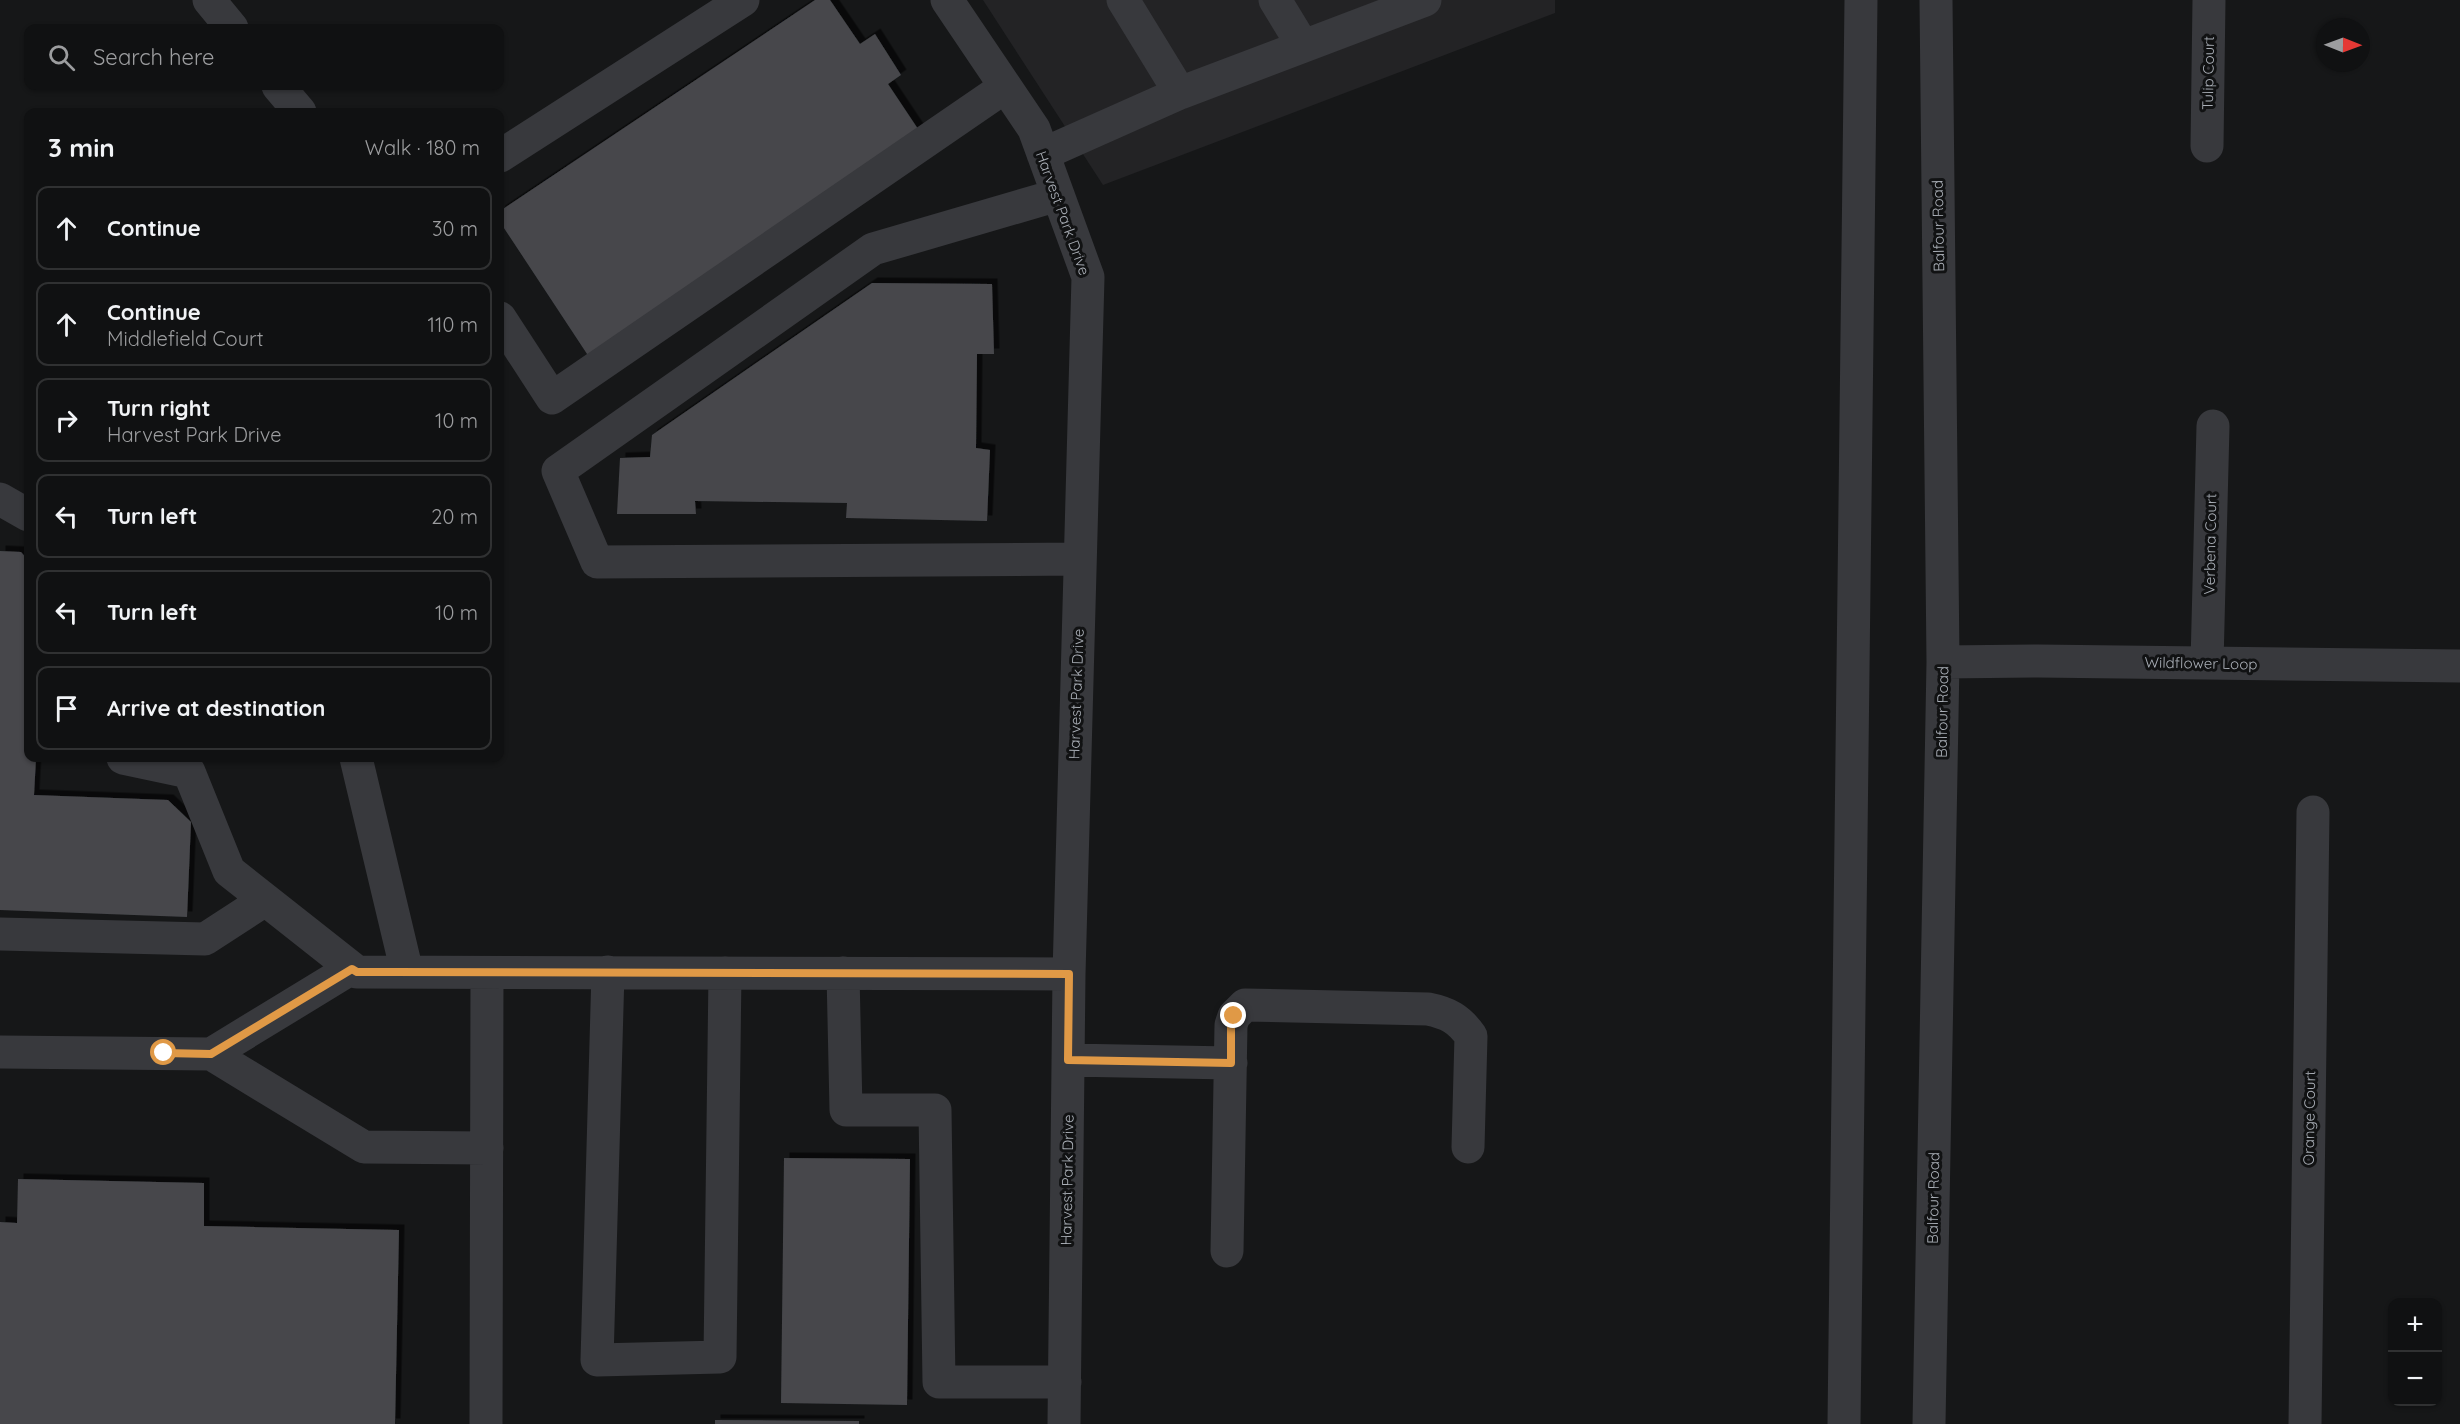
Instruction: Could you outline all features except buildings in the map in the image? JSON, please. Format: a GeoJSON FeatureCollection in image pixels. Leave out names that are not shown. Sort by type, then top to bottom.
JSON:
{"type":"FeatureCollection","features":[{"type":"Feature","properties":{"kind":"street"},"geometry":{"type":"LineString","coordinates":[[209,0],[229,24]]}},
{"type":"Feature","properties":{"kind":"street"},"geometry":{"type":"LineString","coordinates":[[504,153],[743,0]]}},
{"type":"Feature","properties":{"kind":"street","name":"Harvest Park Drive"},"geometry":{"type":"LineString","coordinates":[[947,0],[1034,129],[1088,277],[1069,974],[1065,1424]]}},
{"type":"Feature","properties":{"kind":"street"},"geometry":{"type":"LineString","coordinates":[[1123,0],[1180,93]]}},
{"type":"Feature","properties":{"kind":"street"},"geometry":{"type":"LineString","coordinates":[[1275,0],[1303,46]]}},
{"type":"Feature","properties":{"kind":"street"},"geometry":{"type":"LineString","coordinates":[[1043,154],[1180,93],[1425,0]]}},
{"type":"Feature","properties":{"kind":"street"},"geometry":{"type":"LineString","coordinates":[[1844,1424],[1861,0]]}},
{"type":"Feature","properties":{"kind":"street","name":"Balfour Road"},"geometry":{"type":"LineString","coordinates":[[1929,1424],[1943,662],[1936,0]]}},
{"type":"Feature","properties":{"kind":"street","name":"Tulip Court"},"geometry":{"type":"LineString","coordinates":[[2207,146],[2209,0]]}},
{"type":"Feature","properties":{"kind":"street"},"geometry":{"type":"LineString","coordinates":[[504,324],[552,398],[1005,87]]}},
{"type":"Feature","properties":{"kind":"street"},"geometry":{"type":"LineString","coordinates":[[281,90],[297,108]]}},
{"type":"Feature","properties":{"kind":"street"},"geometry":{"type":"LineString","coordinates":[[1058,195],[873,249],[558,471],[597,562],[1080,559]]}},
{"type":"Feature","properties":{"kind":"street","name":"Verbena Court"},"geometry":{"type":"LineString","coordinates":[[2207,663],[2213,426]]}},
{"type":"Feature","properties":{"kind":"street"},"geometry":{"type":"LineString","coordinates":[[0,499],[24,512]]}},
{"type":"Feature","properties":{"kind":"street","name":"Wildflower Loop"},"geometry":{"type":"LineString","coordinates":[[1943,662],[2460,666]]}},
{"type":"Feature","properties":{"kind":"street"},"geometry":{"type":"LineString","coordinates":[[142,762],[189,772],[230,871],[355,970]]}},
{"type":"Feature","properties":{"kind":"street"},"geometry":{"type":"LineString","coordinates":[[357,762],[408,972]]}},
{"type":"Feature","properties":{"kind":"street","name":"Orange Court"},"geometry":{"type":"LineString","coordinates":[[2305,1424],[2313,812]]}},
{"type":"Feature","properties":{"kind":"street"},"geometry":{"type":"LineString","coordinates":[[0,934],[205,939],[265,900]]}},
{"type":"Feature","properties":{"kind":"street"},"geometry":{"type":"LineString","coordinates":[[211,1054],[355,970],[487,973],[1069,974]]}},
{"type":"Feature","properties":{"kind":"street"},"geometry":{"type":"LineString","coordinates":[[608,972],[597,1360],[720,1357],[725,973]]}},
{"type":"Feature","properties":{"kind":"street"},"geometry":{"type":"LineString","coordinates":[[486,1424],[487,973]]}},
{"type":"Feature","properties":{"kind":"street"},"geometry":{"type":"LineString","coordinates":[[843,973],[846,1110],[935,1110],[939,1382],[1065,1382]]}},
{"type":"Feature","properties":{"kind":"street"},"geometry":{"type":"LineString","coordinates":[[1227,1251],[1231,1025],[1234,1016],[1245,1005],[1428,1009],[1447,1013],[1462,1023],[1470,1036],[1468,1146]]}},
{"type":"Feature","properties":{"kind":"street"},"geometry":{"type":"LineString","coordinates":[[0,1052],[211,1054],[364,1147],[487,1148]]}},
{"type":"Feature","properties":{"kind":"street"},"geometry":{"type":"LineString","coordinates":[[1068,1060],[1231,1063]]}},
{"type":"Feature","properties":{"kind":"shaded area"},"geometry":{"type":"Polygon","coordinates":[[[983,0],[1555,0],[1555,13],[1103,185],[983,0]]]}},
{"type":"Feature","properties":{"kind":"route"},"geometry":{"type":"LineString","coordinates":[[164,1053],[211,1054],[352,969],[357,972],[1069,974],[1068,1060],[1231,1063],[1231,1025],[1234,1016]]}}]}
